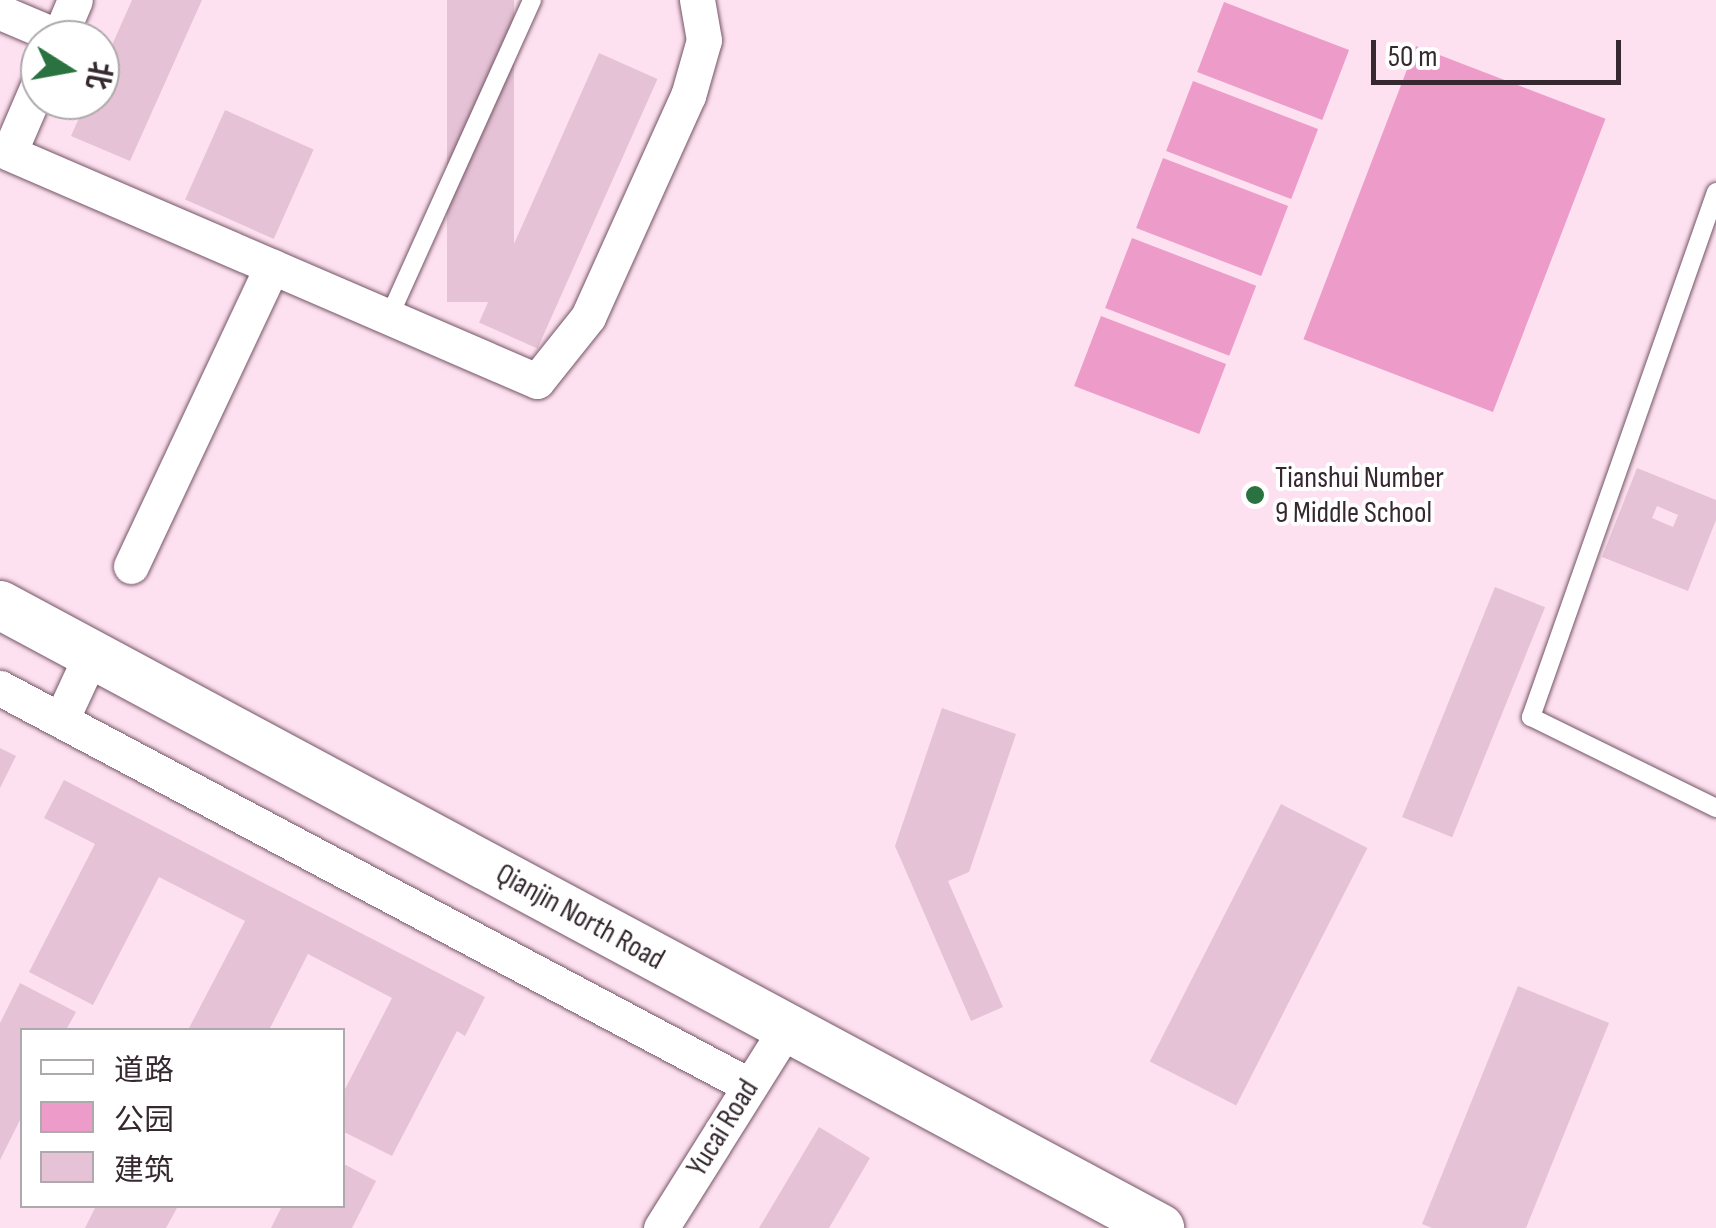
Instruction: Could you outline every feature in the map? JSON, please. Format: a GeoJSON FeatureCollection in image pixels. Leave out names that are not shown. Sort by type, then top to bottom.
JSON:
{"type":"FeatureCollection","features":[{"type":"Feature","properties":{"kind":"main road","name":"Qianjin North Road"},"geometry":{"type":"LineString","coordinates":[[0,605],[93,651],[1160,1228]]}},
{"type":"Feature","properties":{"kind":"street"},"geometry":{"type":"LineString","coordinates":[[23,120],[9,153],[537,381],[588,317],[688,96],[704,40],[697,0]]}},
{"type":"Feature","properties":{"kind":"street"},"geometry":{"type":"LineString","coordinates":[[131,566],[272,266]]}},
{"type":"Feature","properties":{"kind":"street"},"geometry":{"type":"LineString","coordinates":[[61,720],[93,651]]}},
{"type":"Feature","properties":{"kind":"street"},"geometry":{"type":"LineString","coordinates":[[0,688],[750,1086]]}},
{"type":"Feature","properties":{"kind":"street","name":"Yucai Road"},"geometry":{"type":"LineString","coordinates":[[661,1228],[786,1029]]}},
{"type":"Feature","properties":{"kind":"lane"},"geometry":{"type":"LineString","coordinates":[[389,317],[532,0]]}},
{"type":"Feature","properties":{"kind":"lane"},"geometry":{"type":"LineString","coordinates":[[1716,192],[1530,717],[1716,808]]}},
{"type":"Feature","properties":{"kind":"green space"},"geometry":{"type":"Polygon","coordinates":[[[1224,2],[1349,50],[1322,120],[1197,72],[1224,2]]]}},
{"type":"Feature","properties":{"kind":"green space"},"geometry":{"type":"Polygon","coordinates":[[[1416,46],[1606,119],[1493,412],[1303,339],[1416,46]]]}},
{"type":"Feature","properties":{"kind":"green space"},"geometry":{"type":"Polygon","coordinates":[[[1193,81],[1318,129],[1291,199],[1166,151],[1193,81]]]}},
{"type":"Feature","properties":{"kind":"green space"},"geometry":{"type":"Polygon","coordinates":[[[1163,158],[1288,206],[1261,276],[1136,228],[1163,158]]]}},
{"type":"Feature","properties":{"kind":"green space"},"geometry":{"type":"Polygon","coordinates":[[[1132,238],[1256,286],[1229,356],[1105,308],[1132,238]]]}},
{"type":"Feature","properties":{"kind":"green space"},"geometry":{"type":"Polygon","coordinates":[[[1101,316],[1226,364],[1199,434],[1074,386],[1101,316]]]}},
{"type":"Feature","properties":{"kind":"building"},"geometry":{"type":"Polygon","coordinates":[[[132,0],[202,0],[130,161],[71,136],[78,120],[120,120],[120,27],[132,0]]]}},
{"type":"Feature","properties":{"kind":"building"},"geometry":{"type":"Polygon","coordinates":[[[447,0],[514,0],[514,302],[447,302],[447,0]]]}},
{"type":"Feature","properties":{"kind":"building"},"geometry":{"type":"Polygon","coordinates":[[[599,53],[657,79],[537,349],[479,322],[599,53]]]}},
{"type":"Feature","properties":{"kind":"building"},"geometry":{"type":"Polygon","coordinates":[[[225,110],[314,149],[274,239],[185,200],[225,110]]]}},
{"type":"Feature","properties":{"kind":"building"},"geometry":{"type":"Polygon","coordinates":[[[1637,468],[1716,500],[1716,520],[1688,591],[1602,557],[1637,468]],[[1657,506],[1652,518],[1673,527],[1678,515],[1657,506]]]}},
{"type":"Feature","properties":{"kind":"building"},"geometry":{"type":"Polygon","coordinates":[[[1495,587],[1545,607],[1452,837],[1402,817],[1495,587]]]}},
{"type":"Feature","properties":{"kind":"building"},"geometry":{"type":"Polygon","coordinates":[[[942,708],[1016,734],[969,872],[948,881],[1003,1007],[971,1021],[895,846],[942,708]]]}},
{"type":"Feature","properties":{"kind":"building"},"geometry":{"type":"Polygon","coordinates":[[[0,748],[16,756],[0,788],[0,748]]]}},
{"type":"Feature","properties":{"kind":"building"},"geometry":{"type":"Polygon","coordinates":[[[64,780],[485,997],[465,1036],[457,1031],[392,1156],[345,1132],[345,1089],[392,998],[308,954],[270,1028],[189,1028],[245,921],[159,877],[93,1005],[29,972],[95,844],[44,818],[64,780]]]}},
{"type":"Feature","properties":{"kind":"building"},"geometry":{"type":"Polygon","coordinates":[[[1281,804],[1367,848],[1236,1106],[1150,1062],[1281,804]]]}},
{"type":"Feature","properties":{"kind":"building"},"geometry":{"type":"Polygon","coordinates":[[[20,983],[76,1012],[67,1028],[20,1028],[20,1120],[0,1160],[0,1023],[20,983]]]}},
{"type":"Feature","properties":{"kind":"building"},"geometry":{"type":"Polygon","coordinates":[[[1518,986],[1609,1023],[1526,1228],[1432,1228],[1422,1224],[1518,986]]]}},
{"type":"Feature","properties":{"kind":"building"},"geometry":{"type":"Polygon","coordinates":[[[819,1127],[870,1158],[829,1228],[759,1228],[819,1127]]]}},
{"type":"Feature","properties":{"kind":"building"},"geometry":{"type":"Polygon","coordinates":[[[345,1165],[376,1181],[352,1228],[271,1228],[281,1208],[345,1208],[345,1165]]]}},
{"type":"Feature","properties":{"kind":"building"},"geometry":{"type":"Polygon","coordinates":[[[95,1208],[177,1208],[166,1228],[85,1228],[95,1208]]]}},
{"type":"Feature","properties":{"kind":"place","name":"Tianshui Number 9 Middle School"},"geometry":{"type":"Point","coordinates":[1255,495]}}]}
